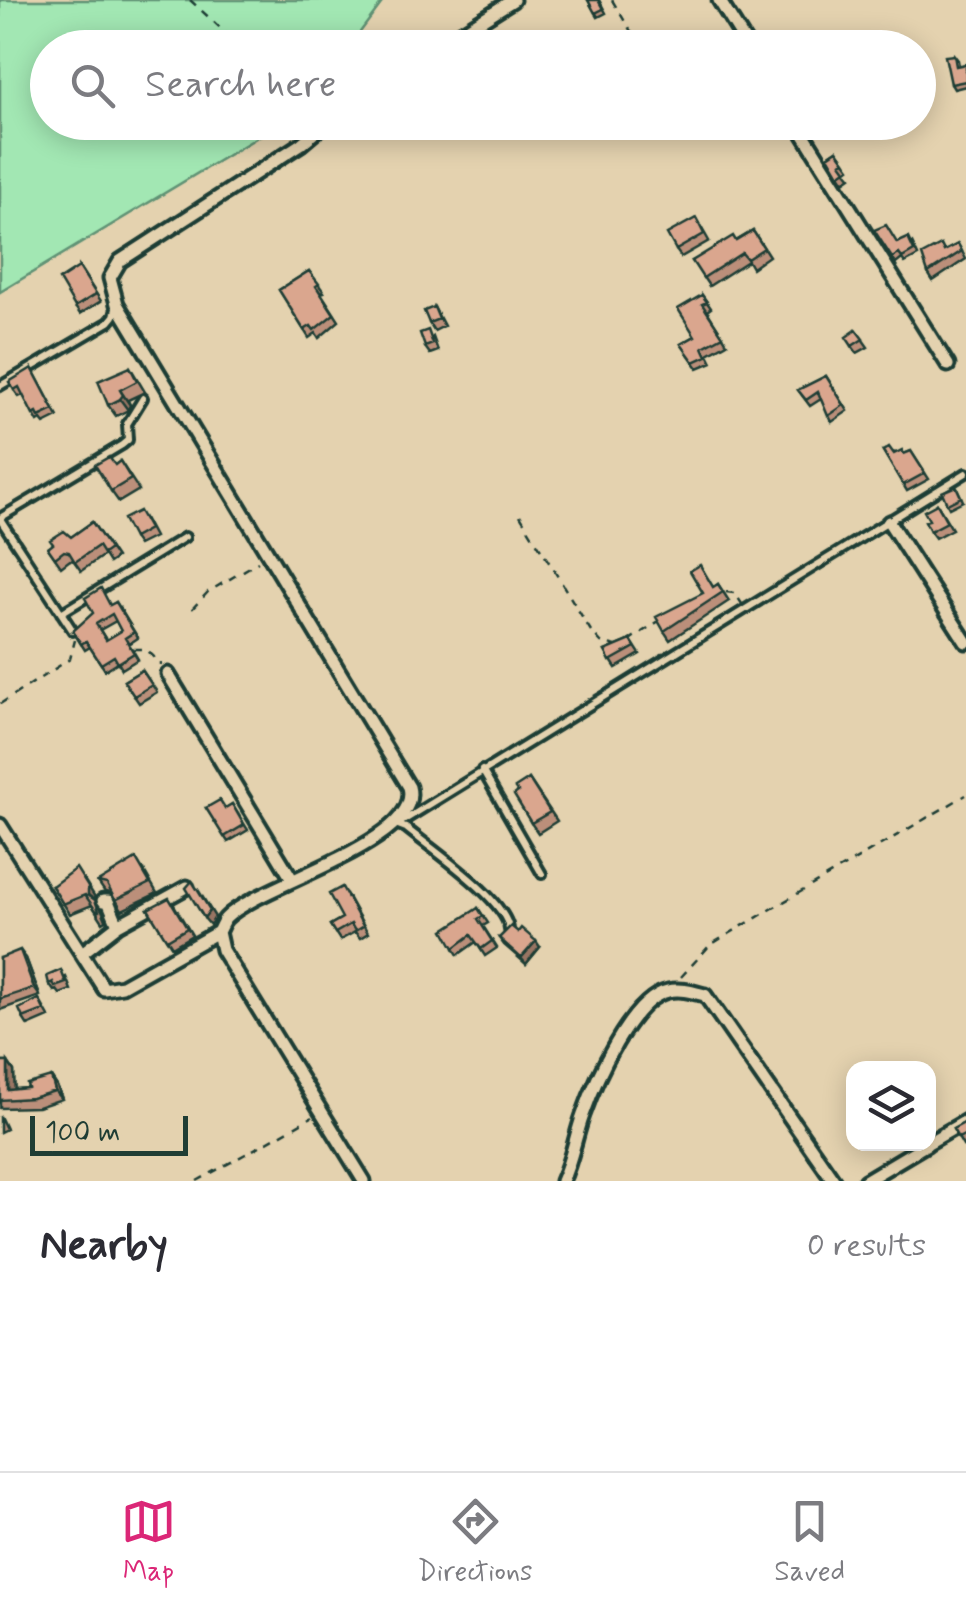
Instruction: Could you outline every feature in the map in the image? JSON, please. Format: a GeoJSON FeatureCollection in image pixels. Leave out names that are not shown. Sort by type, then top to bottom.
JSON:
{"type":"FeatureCollection","features":[{"type":"Feature","properties":{"kind":"street"},"geometry":{"type":"LineString","coordinates":[[465,30],[513,0]]}},
{"type":"Feature","properties":{"kind":"street"},"geometry":{"type":"LineString","coordinates":[[719,0],[738,30]]}},
{"type":"Feature","properties":{"kind":"street"},"geometry":{"type":"LineString","coordinates":[[0,825],[104,989],[111,990],[218,932],[226,918],[292,879],[311,873],[397,824],[410,808],[410,787],[117,304],[110,278],[120,261],[306,140]]}},
{"type":"Feature","properties":{"kind":"street"},"geometry":{"type":"LineString","coordinates":[[807,140],[948,365]]}},
{"type":"Feature","properties":{"kind":"street"},"geometry":{"type":"LineString","coordinates":[[889,522],[966,642]]}},
{"type":"Feature","properties":{"kind":"street"},"geometry":{"type":"LineString","coordinates":[[168,674],[292,879]]}},
{"type":"Feature","properties":{"kind":"street"},"geometry":{"type":"LineString","coordinates":[[82,953],[118,925],[187,886]]}},
{"type":"Feature","properties":{"kind":"street"},"geometry":{"type":"LineString","coordinates":[[103,902],[108,901],[118,925]]}},
{"type":"Feature","properties":{"kind":"street"},"geometry":{"type":"LineString","coordinates":[[218,932],[228,962],[364,1181]]}},
{"type":"Feature","properties":{"kind":"street"},"geometry":{"type":"LineString","coordinates":[[562,1181],[583,1113],[611,1055],[638,1009],[670,990],[706,995],[834,1181]]}},
{"type":"Feature","properties":{"kind":"street"},"geometry":{"type":"LineString","coordinates":[[936,1138],[966,1120]]}},
{"type":"Feature","properties":{"kind":"street"},"geometry":{"type":"LineString","coordinates":[[865,1181],[915,1151]]}},
{"type":"Feature","properties":{"kind":"lane"},"geometry":{"type":"LineString","coordinates":[[0,386],[109,322],[117,304]]}},
{"type":"Feature","properties":{"kind":"lane"},"geometry":{"type":"LineString","coordinates":[[74,631],[0,518],[122,445],[129,434],[128,424],[143,398]]}},
{"type":"Feature","properties":{"kind":"lane"},"geometry":{"type":"LineString","coordinates":[[397,824],[966,473]]}},
{"type":"Feature","properties":{"kind":"lane"},"geometry":{"type":"LineString","coordinates":[[61,613],[185,537]]}},
{"type":"Feature","properties":{"kind":"lane"},"geometry":{"type":"LineString","coordinates":[[482,770],[542,874]]}},
{"type":"Feature","properties":{"kind":"lane"},"geometry":{"type":"LineString","coordinates":[[397,824],[495,902],[508,922],[508,933]]}},
{"type":"Feature","properties":{"kind":"path"},"geometry":{"type":"LineString","coordinates":[[190,0],[222,30]]}},
{"type":"Feature","properties":{"kind":"path"},"geometry":{"type":"LineString","coordinates":[[612,0],[630,30]]}},
{"type":"Feature","properties":{"kind":"path"},"geometry":{"type":"LineString","coordinates":[[520,515],[601,642],[615,646],[668,616]]}},
{"type":"Feature","properties":{"kind":"path"},"geometry":{"type":"LineString","coordinates":[[192,609],[216,586],[268,556]]}},
{"type":"Feature","properties":{"kind":"path"},"geometry":{"type":"LineString","coordinates":[[720,594],[734,593],[746,609]]}},
{"type":"Feature","properties":{"kind":"path"},"geometry":{"type":"LineString","coordinates":[[0,704],[70,659],[76,642],[74,631]]}},
{"type":"Feature","properties":{"kind":"path"},"geometry":{"type":"LineString","coordinates":[[134,650],[151,652],[168,674]]}},
{"type":"Feature","properties":{"kind":"path"},"geometry":{"type":"LineString","coordinates":[[670,990],[710,945],[966,795]]}},
{"type":"Feature","properties":{"kind":"path"},"geometry":{"type":"LineString","coordinates":[[198,1181],[322,1111]]}},
{"type":"Feature","properties":{"kind":"green space"},"geometry":{"type":"Polygon","coordinates":[[[0,0],[384,0],[362,30],[30,30],[30,140],[253,140],[0,292],[0,0]]]}},
{"type":"Feature","properties":{"kind":"building"},"geometry":{"type":"Polygon","coordinates":[[[588,0],[598,0],[603,9],[595,13],[588,0]]]}},
{"type":"Feature","properties":{"kind":"building"},"geometry":{"type":"Polygon","coordinates":[[[954,55],[956,66],[966,64],[966,81],[951,84],[945,56],[954,55]]]}},
{"type":"Feature","properties":{"kind":"building"},"geometry":{"type":"Polygon","coordinates":[[[837,150],[846,170],[839,175],[828,156],[837,150]]]}},
{"type":"Feature","properties":{"kind":"building"},"geometry":{"type":"Polygon","coordinates":[[[696,218],[704,234],[676,250],[667,234],[696,218]]]}},
{"type":"Feature","properties":{"kind":"building"},"geometry":{"type":"Polygon","coordinates":[[[886,225],[897,243],[908,238],[914,251],[902,258],[899,254],[892,258],[874,230],[886,225]]]}},
{"type":"Feature","properties":{"kind":"building"},"geometry":{"type":"Polygon","coordinates":[[[753,231],[764,248],[747,259],[742,253],[703,278],[692,261],[733,236],[736,241],[753,231]]]}},
{"type":"Feature","properties":{"kind":"building"},"geometry":{"type":"Polygon","coordinates":[[[958,244],[962,251],[928,273],[922,255],[941,245],[944,251],[958,244]]]}},
{"type":"Feature","properties":{"kind":"building"},"geometry":{"type":"Polygon","coordinates":[[[79,267],[96,294],[75,307],[59,280],[79,267]]]}},
{"type":"Feature","properties":{"kind":"building"},"geometry":{"type":"Polygon","coordinates":[[[309,271],[334,314],[314,330],[311,326],[304,330],[279,290],[309,271]]]}},
{"type":"Feature","properties":{"kind":"building"},"geometry":{"type":"Polygon","coordinates":[[[702,295],[707,302],[702,304],[723,336],[703,347],[707,356],[694,362],[681,344],[695,336],[678,309],[702,295]]]}},
{"type":"Feature","properties":{"kind":"building"},"geometry":{"type":"Polygon","coordinates":[[[434,307],[439,319],[429,323],[424,311],[434,307]]]}},
{"type":"Feature","properties":{"kind":"building"},"geometry":{"type":"Polygon","coordinates":[[[428,330],[433,344],[425,347],[420,333],[428,330]]]}},
{"type":"Feature","properties":{"kind":"building"},"geometry":{"type":"Polygon","coordinates":[[[856,330],[863,339],[852,346],[846,337],[856,330]]]}},
{"type":"Feature","properties":{"kind":"building"},"geometry":{"type":"Polygon","coordinates":[[[130,367],[137,381],[120,390],[120,399],[108,405],[98,381],[130,367]]]}},
{"type":"Feature","properties":{"kind":"building"},"geometry":{"type":"Polygon","coordinates":[[[32,368],[54,410],[39,417],[37,413],[33,415],[19,387],[14,390],[9,382],[32,368]]]}},
{"type":"Feature","properties":{"kind":"building"},"geometry":{"type":"Polygon","coordinates":[[[826,376],[844,405],[828,416],[818,392],[806,400],[798,390],[826,376]]]}},
{"type":"Feature","properties":{"kind":"building"},"geometry":{"type":"Polygon","coordinates":[[[889,447],[894,454],[911,451],[925,473],[903,485],[883,451],[889,447]]]}},
{"type":"Feature","properties":{"kind":"building"},"geometry":{"type":"Polygon","coordinates":[[[109,457],[115,465],[120,461],[131,479],[111,491],[95,465],[109,457]]]}},
{"type":"Feature","properties":{"kind":"building"},"geometry":{"type":"Polygon","coordinates":[[[956,486],[961,497],[947,504],[942,492],[956,486]]]}},
{"type":"Feature","properties":{"kind":"building"},"geometry":{"type":"Polygon","coordinates":[[[937,504],[947,522],[930,531],[924,511],[937,504]]]}},
{"type":"Feature","properties":{"kind":"building"},"geometry":{"type":"Polygon","coordinates":[[[139,511],[149,529],[133,538],[123,519],[139,511]]]}},
{"type":"Feature","properties":{"kind":"building"},"geometry":{"type":"Polygon","coordinates":[[[92,522],[110,549],[103,554],[98,546],[75,562],[64,551],[55,558],[48,548],[53,544],[50,540],[64,531],[71,537],[92,522]]]}},
{"type":"Feature","properties":{"kind":"building"},"geometry":{"type":"Polygon","coordinates":[[[700,565],[713,587],[718,584],[723,592],[664,631],[656,617],[703,593],[690,571],[700,565]]]}},
{"type":"Feature","properties":{"kind":"building"},"geometry":{"type":"Polygon","coordinates":[[[101,588],[110,605],[116,602],[134,632],[125,638],[134,653],[118,663],[114,656],[101,664],[86,641],[81,644],[73,631],[93,613],[85,598],[101,588]],[[112,614],[96,624],[106,640],[121,631],[112,614]]]}},
{"type":"Feature","properties":{"kind":"building"},"geometry":{"type":"Polygon","coordinates":[[[631,640],[635,647],[610,661],[605,651],[631,640]]]}},
{"type":"Feature","properties":{"kind":"building"},"geometry":{"type":"Polygon","coordinates":[[[142,670],[152,685],[134,696],[124,681],[142,670]]]}},
{"type":"Feature","properties":{"kind":"building"},"geometry":{"type":"Polygon","coordinates":[[[529,779],[550,812],[531,823],[514,795],[518,792],[515,788],[529,779]]]}},
{"type":"Feature","properties":{"kind":"building"},"geometry":{"type":"Polygon","coordinates":[[[220,800],[225,808],[232,804],[244,825],[224,837],[206,808],[220,800]]]}},
{"type":"Feature","properties":{"kind":"building"},"geometry":{"type":"Polygon","coordinates":[[[136,859],[150,883],[115,900],[107,884],[98,882],[136,859]]]}},
{"type":"Feature","properties":{"kind":"building"},"geometry":{"type":"Polygon","coordinates":[[[76,868],[99,911],[85,895],[63,904],[52,886],[76,868]]]}},
{"type":"Feature","properties":{"kind":"building"},"geometry":{"type":"Polygon","coordinates":[[[192,881],[210,910],[204,918],[186,888],[192,881]]]}},
{"type":"Feature","properties":{"kind":"building"},"geometry":{"type":"Polygon","coordinates":[[[342,887],[363,926],[355,931],[351,924],[335,933],[330,925],[342,918],[329,894],[342,887]]]}},
{"type":"Feature","properties":{"kind":"building"},"geometry":{"type":"Polygon","coordinates":[[[169,898],[187,928],[167,940],[148,909],[169,898]]]}},
{"type":"Feature","properties":{"kind":"building"},"geometry":{"type":"Polygon","coordinates":[[[478,908],[483,916],[478,919],[492,941],[481,949],[471,935],[454,948],[444,930],[478,908]]]}},
{"type":"Feature","properties":{"kind":"building"},"geometry":{"type":"Polygon","coordinates":[[[511,926],[518,932],[521,928],[536,941],[521,958],[499,938],[511,926]]]}},
{"type":"Feature","properties":{"kind":"building"},"geometry":{"type":"Polygon","coordinates":[[[20,950],[34,988],[0,999],[0,958],[20,950]]]}},
{"type":"Feature","properties":{"kind":"building"},"geometry":{"type":"Polygon","coordinates":[[[61,970],[66,983],[55,987],[53,982],[49,984],[47,976],[61,970]]]}},
{"type":"Feature","properties":{"kind":"building"},"geometry":{"type":"Polygon","coordinates":[[[39,999],[44,1010],[23,1018],[19,1009],[39,999]]]}},
{"type":"Feature","properties":{"kind":"building"},"geometry":{"type":"Polygon","coordinates":[[[0,1062],[8,1062],[8,1090],[28,1088],[27,1084],[51,1077],[55,1091],[32,1098],[0,1100],[0,1062]]]}},
{"type":"Feature","properties":{"kind":"building"},"geometry":{"type":"Polygon","coordinates":[[[966,1122],[966,1134],[958,1138],[953,1129],[966,1122]]]}}]}
